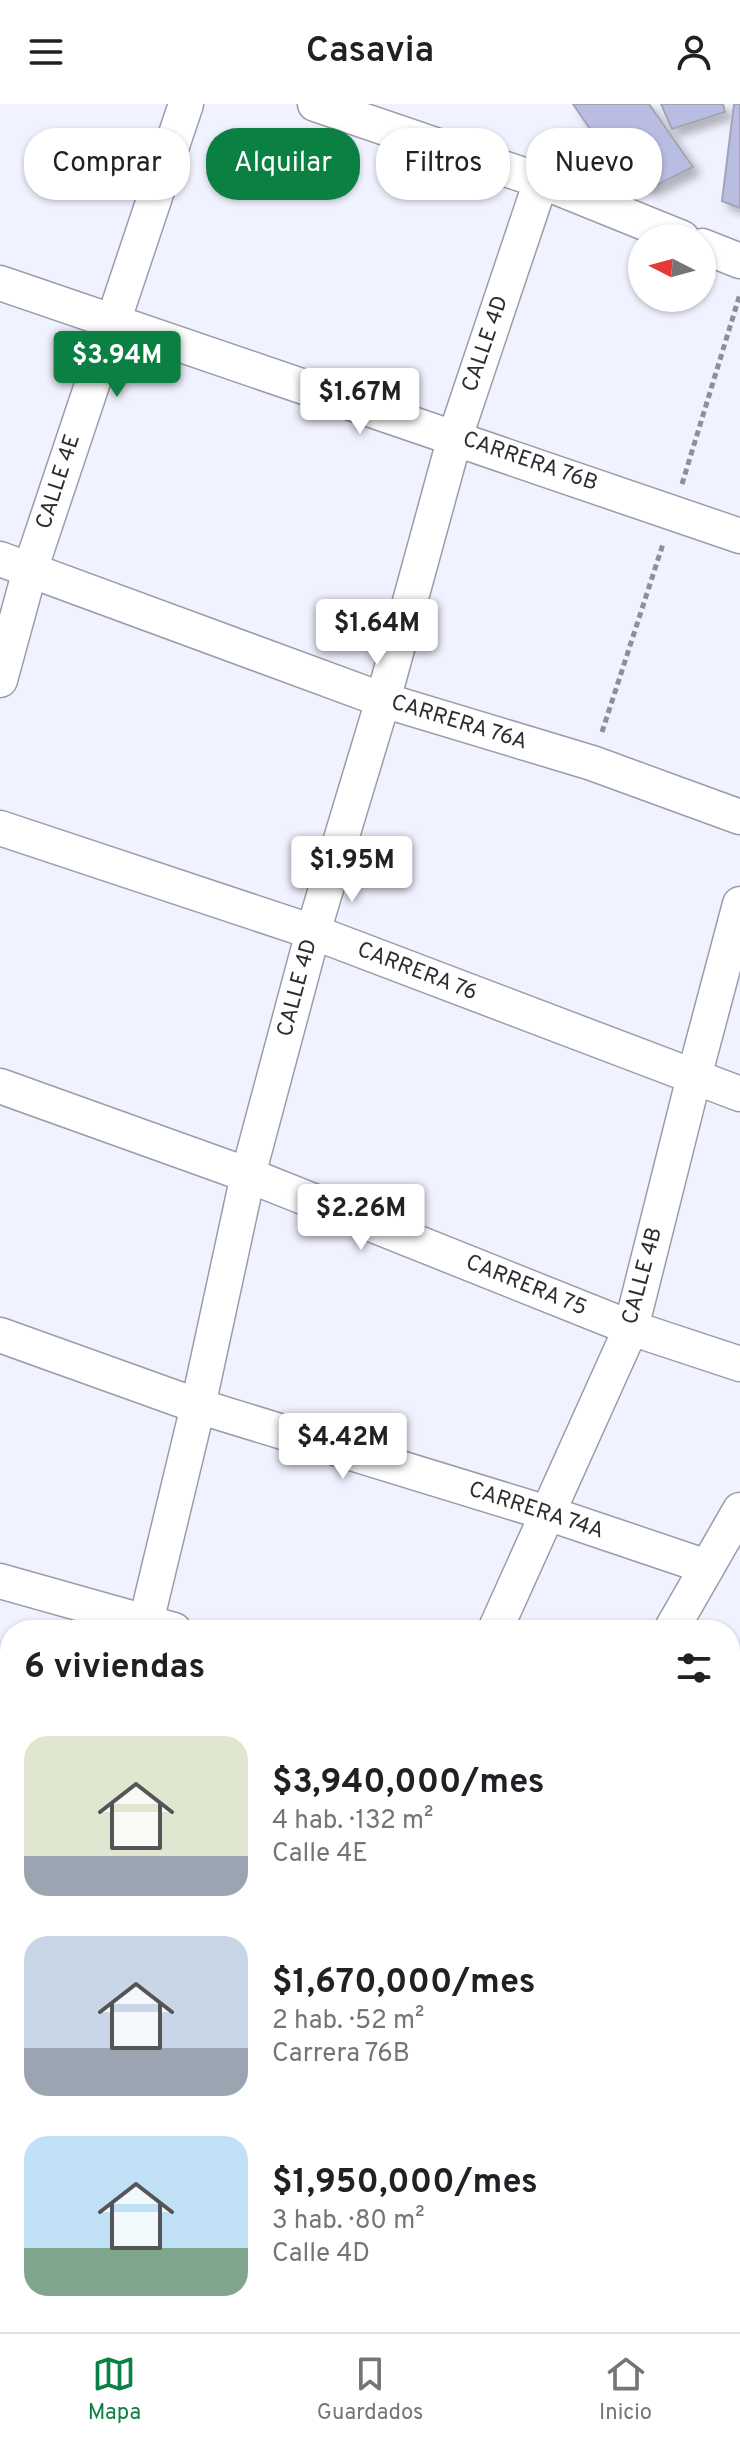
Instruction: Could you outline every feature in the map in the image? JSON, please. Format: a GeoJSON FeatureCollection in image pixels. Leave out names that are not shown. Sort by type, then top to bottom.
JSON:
{"type":"FeatureCollection","features":[{"type":"Feature","properties":{"kind":"street","name":"CALLE 4E"},"geometry":{"type":"LineString","coordinates":[[0,680],[15,564],[111,323],[186,104]]}},
{"type":"Feature","properties":{"kind":"street"},"geometry":{"type":"LineString","coordinates":[[315,104],[526,176]]}},
{"type":"Feature","properties":{"kind":"street","name":"CALLE 4D"},"geometry":{"type":"LineString","coordinates":[[161,1620],[198,1406],[248,1175],[313,932],[383,700],[455,437],[535,200]]}},
{"type":"Feature","properties":{"kind":"street"},"geometry":{"type":"LineString","coordinates":[[588,200],[647,224]]}},
{"type":"Feature","properties":{"kind":"street"},"geometry":{"type":"LineString","coordinates":[[716,252],[740,261]]}},
{"type":"Feature","properties":{"kind":"street","name":"CARRERA 76B"},"geometry":{"type":"LineString","coordinates":[[0,283],[740,536]]}},
{"type":"Feature","properties":{"kind":"street","name":"CARRERA 76A"},"geometry":{"type":"LineString","coordinates":[[15,564],[383,700],[592,763],[740,817]]}},
{"type":"Feature","properties":{"kind":"street","name":"CARRERA 76"},"geometry":{"type":"LineString","coordinates":[[0,828],[313,932],[740,1094]]}},
{"type":"Feature","properties":{"kind":"street","name":"CALLE 4B"},"geometry":{"type":"LineString","coordinates":[[499,1620],[631,1328],[740,904]]}},
{"type":"Feature","properties":{"kind":"street","name":"CARRERA 75"},"geometry":{"type":"LineString","coordinates":[[0,1086],[248,1175],[631,1328],[740,1364]]}},
{"type":"Feature","properties":{"kind":"street","name":"CARRERA 74A"},"geometry":{"type":"LineString","coordinates":[[0,1335],[198,1406],[547,1513],[707,1567]]}},
{"type":"Feature","properties":{"kind":"street"},"geometry":{"type":"LineString","coordinates":[[677,1620],[740,1510]]}},
{"type":"Feature","properties":{"kind":"street"},"geometry":{"type":"LineString","coordinates":[[0,1581],[139,1620]]}},
{"type":"Feature","properties":{"kind":"path"},"geometry":{"type":"LineString","coordinates":[[592,763],[740,294]]}},
{"type":"Feature","properties":{"kind":"building"},"geometry":{"type":"Polygon","coordinates":[[[573,104],[649,104],[693,167],[662,182],[662,128],[590,128],[573,104]]]}},
{"type":"Feature","properties":{"kind":"building"},"geometry":{"type":"Polygon","coordinates":[[[661,104],[723,104],[725,112],[672,129],[661,104]]]}},
{"type":"Feature","properties":{"kind":"building"},"geometry":{"type":"Polygon","coordinates":[[[734,104],[740,104],[740,208],[722,201],[734,104]]]}}]}
